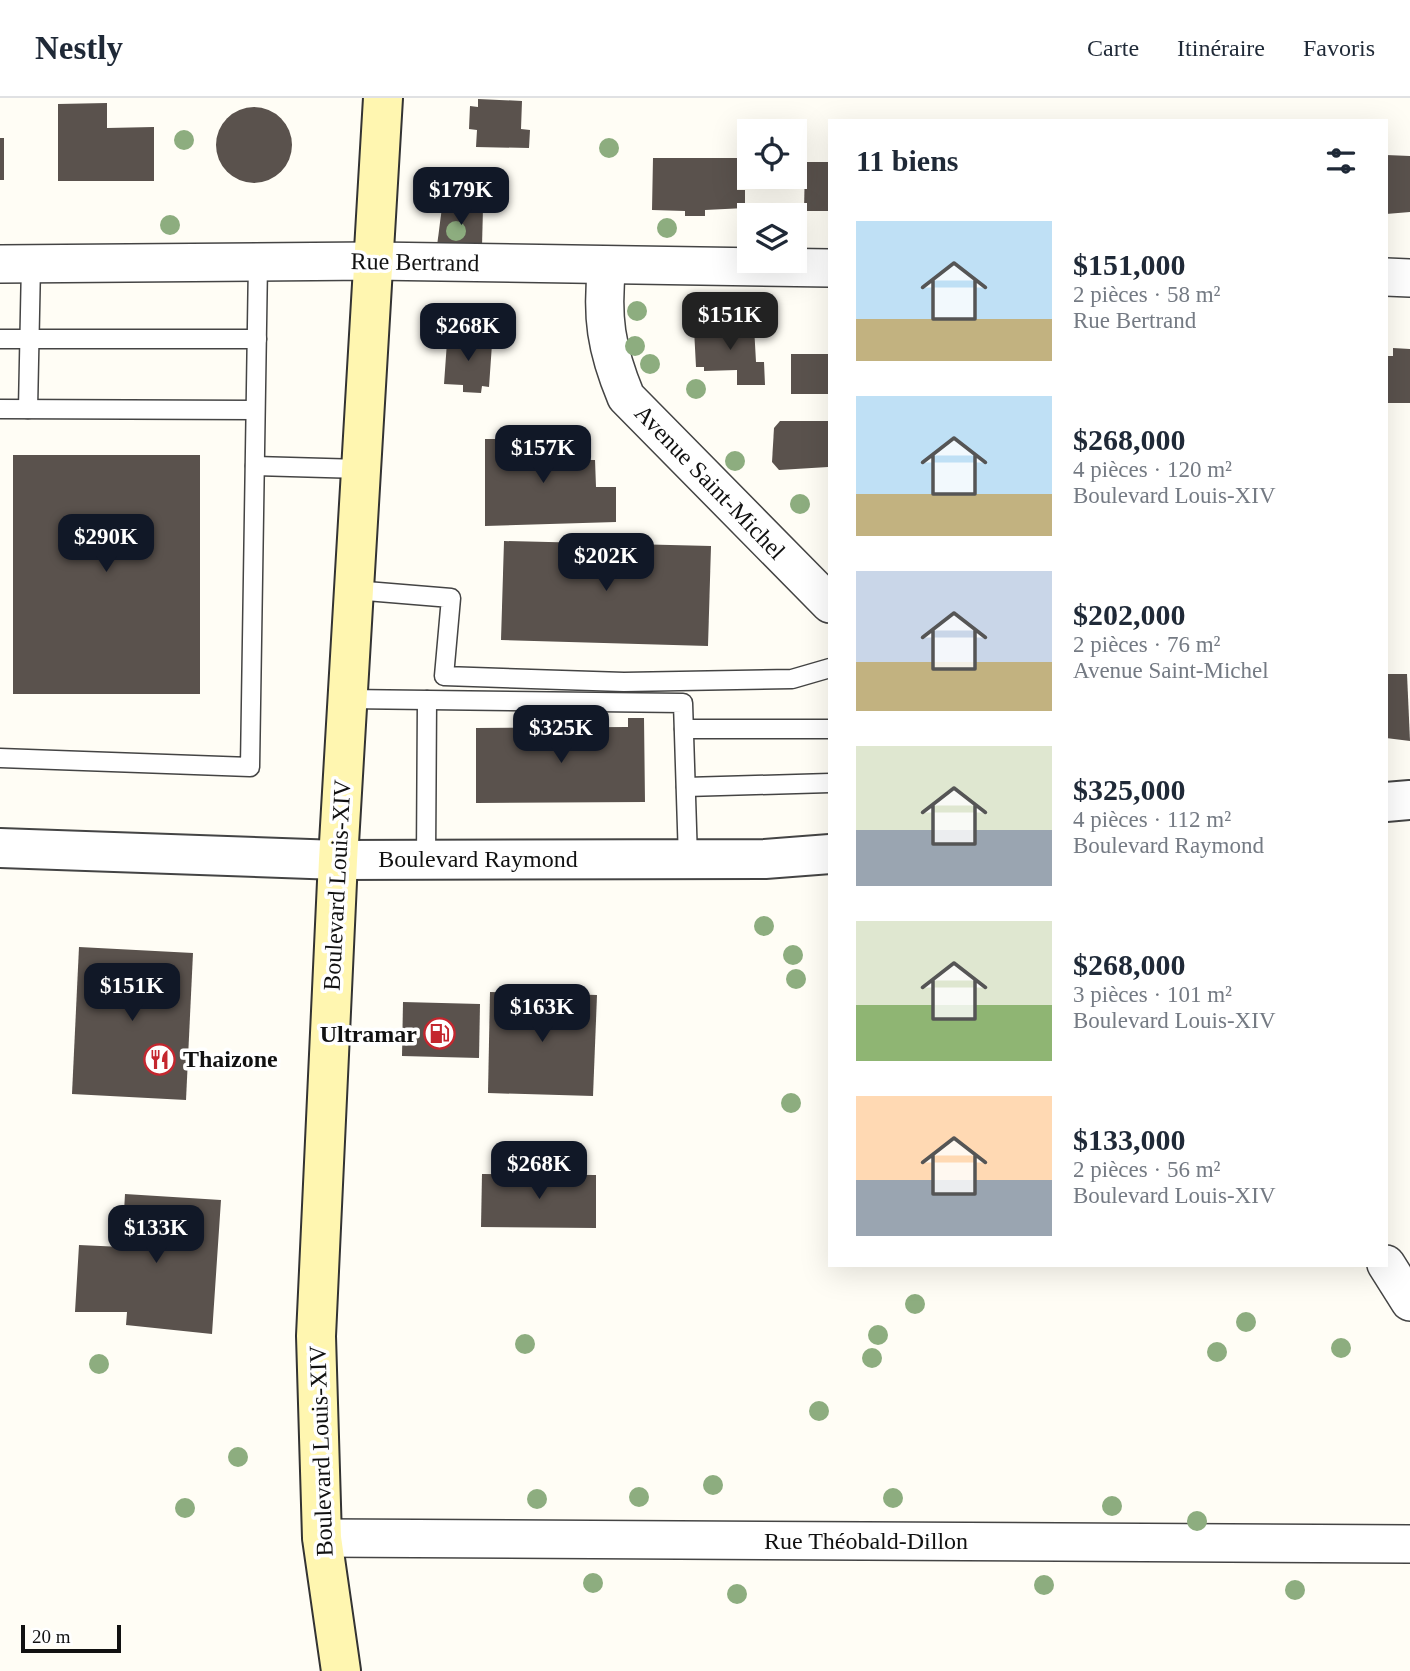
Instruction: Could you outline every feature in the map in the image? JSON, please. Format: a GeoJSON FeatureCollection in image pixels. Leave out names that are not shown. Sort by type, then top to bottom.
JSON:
{"type":"FeatureCollection","features":[{"type":"Feature","properties":{"kind":"main road","name":"Boulevard Louis-XIV"},"geometry":{"type":"LineString","coordinates":[[341,1671],[322,1538],[316,1336],[338,860],[383,98]]}},
{"type":"Feature","properties":{"kind":"street","name":"Rue Bertrand"},"geometry":{"type":"LineString","coordinates":[[16,264],[373,261],[828,268]]}},
{"type":"Feature","properties":{"kind":"street","name":"Avenue Saint-Michel"},"geometry":{"type":"LineString","coordinates":[[607,265],[602,305],[610,358],[626,397],[828,602]]}},
{"type":"Feature","properties":{"kind":"street"},"geometry":{"type":"LineString","coordinates":[[1388,277],[1410,278]]}},
{"type":"Feature","properties":{"kind":"street"},"geometry":{"type":"LineString","coordinates":[[1388,802],[1410,800]]}},
{"type":"Feature","properties":{"kind":"street","name":"Boulevard Raymond"},"geometry":{"type":"LineString","coordinates":[[0,848],[338,860],[765,859],[828,854]]}},
{"type":"Feature","properties":{"kind":"street"},"geometry":{"type":"LineString","coordinates":[[1388,1267],[1410,1302]]}},
{"type":"Feature","properties":{"kind":"street","name":"Rue Théobald-Dillon"},"geometry":{"type":"LineString","coordinates":[[322,1538],[1410,1544]]}},
{"type":"Feature","properties":{"kind":"lane"},"geometry":{"type":"LineString","coordinates":[[0,758],[250,767],[258,262]]}},
{"type":"Feature","properties":{"kind":"lane"},"geometry":{"type":"LineString","coordinates":[[16,264],[30,339],[28,409]]}},
{"type":"Feature","properties":{"kind":"lane"},"geometry":{"type":"LineString","coordinates":[[0,339],[257,339]]}},
{"type":"Feature","properties":{"kind":"lane"},"geometry":{"type":"LineString","coordinates":[[0,409],[255,410]]}},
{"type":"Feature","properties":{"kind":"lane"},"geometry":{"type":"LineString","coordinates":[[255,466],[361,469]]}},
{"type":"Feature","properties":{"kind":"lane"},"geometry":{"type":"LineString","coordinates":[[354,590],[451,598],[444,676],[624,682],[792,679],[828,669]]}},
{"type":"Feature","properties":{"kind":"lane"},"geometry":{"type":"LineString","coordinates":[[347,699],[683,703],[688,859]]}},
{"type":"Feature","properties":{"kind":"lane"},"geometry":{"type":"LineString","coordinates":[[426,859],[427,700]]}},
{"type":"Feature","properties":{"kind":"lane"},"geometry":{"type":"LineString","coordinates":[[684,729],[828,729]]}},
{"type":"Feature","properties":{"kind":"lane"},"geometry":{"type":"LineString","coordinates":[[686,787],[828,783]]}},
{"type":"Feature","properties":{"kind":"building"},"geometry":{"type":"Polygon","coordinates":[[[478,99],[522,101],[521,129],[530,130],[529,148],[476,147],[477,130],[469,129],[470,106],[478,107],[478,99]]]}},
{"type":"Feature","properties":{"kind":"building"},"geometry":{"type":"Polygon","coordinates":[[[107,103],[107,128],[154,127],[154,181],[58,181],[58,104],[107,103]]]}},
{"type":"Feature","properties":{"kind":"building"},"geometry":{"type":"Polygon","coordinates":[[[254,107],[269,110],[281,118],[289,130],[292,145],[289,160],[281,172],[269,180],[254,183],[239,180],[227,172],[219,160],[216,145],[219,130],[227,118],[239,110],[254,107]]]}},
{"type":"Feature","properties":{"kind":"building"},"geometry":{"type":"Polygon","coordinates":[[[0,138],[4,138],[4,180],[0,180],[0,138]]]}},
{"type":"Feature","properties":{"kind":"building"},"geometry":{"type":"Polygon","coordinates":[[[1388,155],[1410,156],[1410,212],[1388,214],[1388,155]]]}},
{"type":"Feature","properties":{"kind":"building"},"geometry":{"type":"Polygon","coordinates":[[[653,158],[737,158],[737,190],[745,190],[745,203],[737,203],[737,208],[705,210],[705,216],[685,216],[685,211],[652,210],[653,158]]]}},
{"type":"Feature","properties":{"kind":"building"},"geometry":{"type":"Polygon","coordinates":[[[807,162],[828,162],[828,211],[807,211],[807,203],[804,203],[807,162]]]}},
{"type":"Feature","properties":{"kind":"building"},"geometry":{"type":"Polygon","coordinates":[[[442,207],[483,208],[482,246],[437,246],[442,207]]]}},
{"type":"Feature","properties":{"kind":"building"},"geometry":{"type":"Polygon","coordinates":[[[746,323],[745,326],[754,326],[756,362],[764,362],[765,385],[737,385],[737,370],[704,371],[704,367],[696,367],[694,329],[703,329],[702,324],[746,323]]]}},
{"type":"Feature","properties":{"kind":"building"},"geometry":{"type":"Polygon","coordinates":[[[455,335],[483,337],[483,343],[492,344],[489,387],[482,386],[481,393],[463,392],[463,385],[444,384],[447,342],[454,342],[455,335]]]}},
{"type":"Feature","properties":{"kind":"building"},"geometry":{"type":"Polygon","coordinates":[[[1393,348],[1410,349],[1410,403],[1388,403],[1388,356],[1393,356],[1393,348]]]}},
{"type":"Feature","properties":{"kind":"building"},"geometry":{"type":"Polygon","coordinates":[[[791,354],[828,354],[828,394],[791,394],[791,354]]]}},
{"type":"Feature","properties":{"kind":"building"},"geometry":{"type":"Polygon","coordinates":[[[780,421],[828,421],[828,467],[779,470],[772,462],[774,428],[780,421]]]}},
{"type":"Feature","properties":{"kind":"building"},"geometry":{"type":"Polygon","coordinates":[[[485,439],[572,439],[573,460],[595,460],[596,487],[616,487],[616,522],[485,526],[485,439]]]}},
{"type":"Feature","properties":{"kind":"building"},"geometry":{"type":"Polygon","coordinates":[[[13,455],[200,455],[200,694],[13,694],[13,455]]]}},
{"type":"Feature","properties":{"kind":"building"},"geometry":{"type":"Polygon","coordinates":[[[504,541],[711,546],[708,646],[501,640],[504,541]]]}},
{"type":"Feature","properties":{"kind":"building"},"geometry":{"type":"Polygon","coordinates":[[[1388,674],[1407,674],[1410,741],[1388,738],[1388,674]]]}},
{"type":"Feature","properties":{"kind":"building"},"geometry":{"type":"Polygon","coordinates":[[[628,718],[644,718],[645,802],[476,803],[476,728],[628,727],[628,718]]]}},
{"type":"Feature","properties":{"kind":"building"},"geometry":{"type":"Polygon","coordinates":[[[79,947],[193,953],[186,1100],[72,1094],[79,947]]]}},
{"type":"Feature","properties":{"kind":"building"},"geometry":{"type":"Polygon","coordinates":[[[490,992],[597,995],[593,1096],[488,1093],[490,992]]]}},
{"type":"Feature","properties":{"kind":"building"},"geometry":{"type":"Polygon","coordinates":[[[403,1002],[480,1004],[479,1058],[402,1056],[403,1002]]]}},
{"type":"Feature","properties":{"kind":"building"},"geometry":{"type":"Polygon","coordinates":[[[482,1174],[596,1175],[596,1228],[481,1227],[482,1174]]]}},
{"type":"Feature","properties":{"kind":"building"},"geometry":{"type":"Polygon","coordinates":[[[125,1194],[221,1200],[212,1334],[126,1325],[127,1312],[75,1312],[79,1245],[122,1247],[125,1194]]]}},
{"type":"Feature","properties":{"kind":"place","name":"Ultramar"},"geometry":{"type":"Point","coordinates":[440,1034]}},
{"type":"Feature","properties":{"kind":"place","name":"Thaizone"},"geometry":{"type":"Point","coordinates":[160,1059]}}]}
